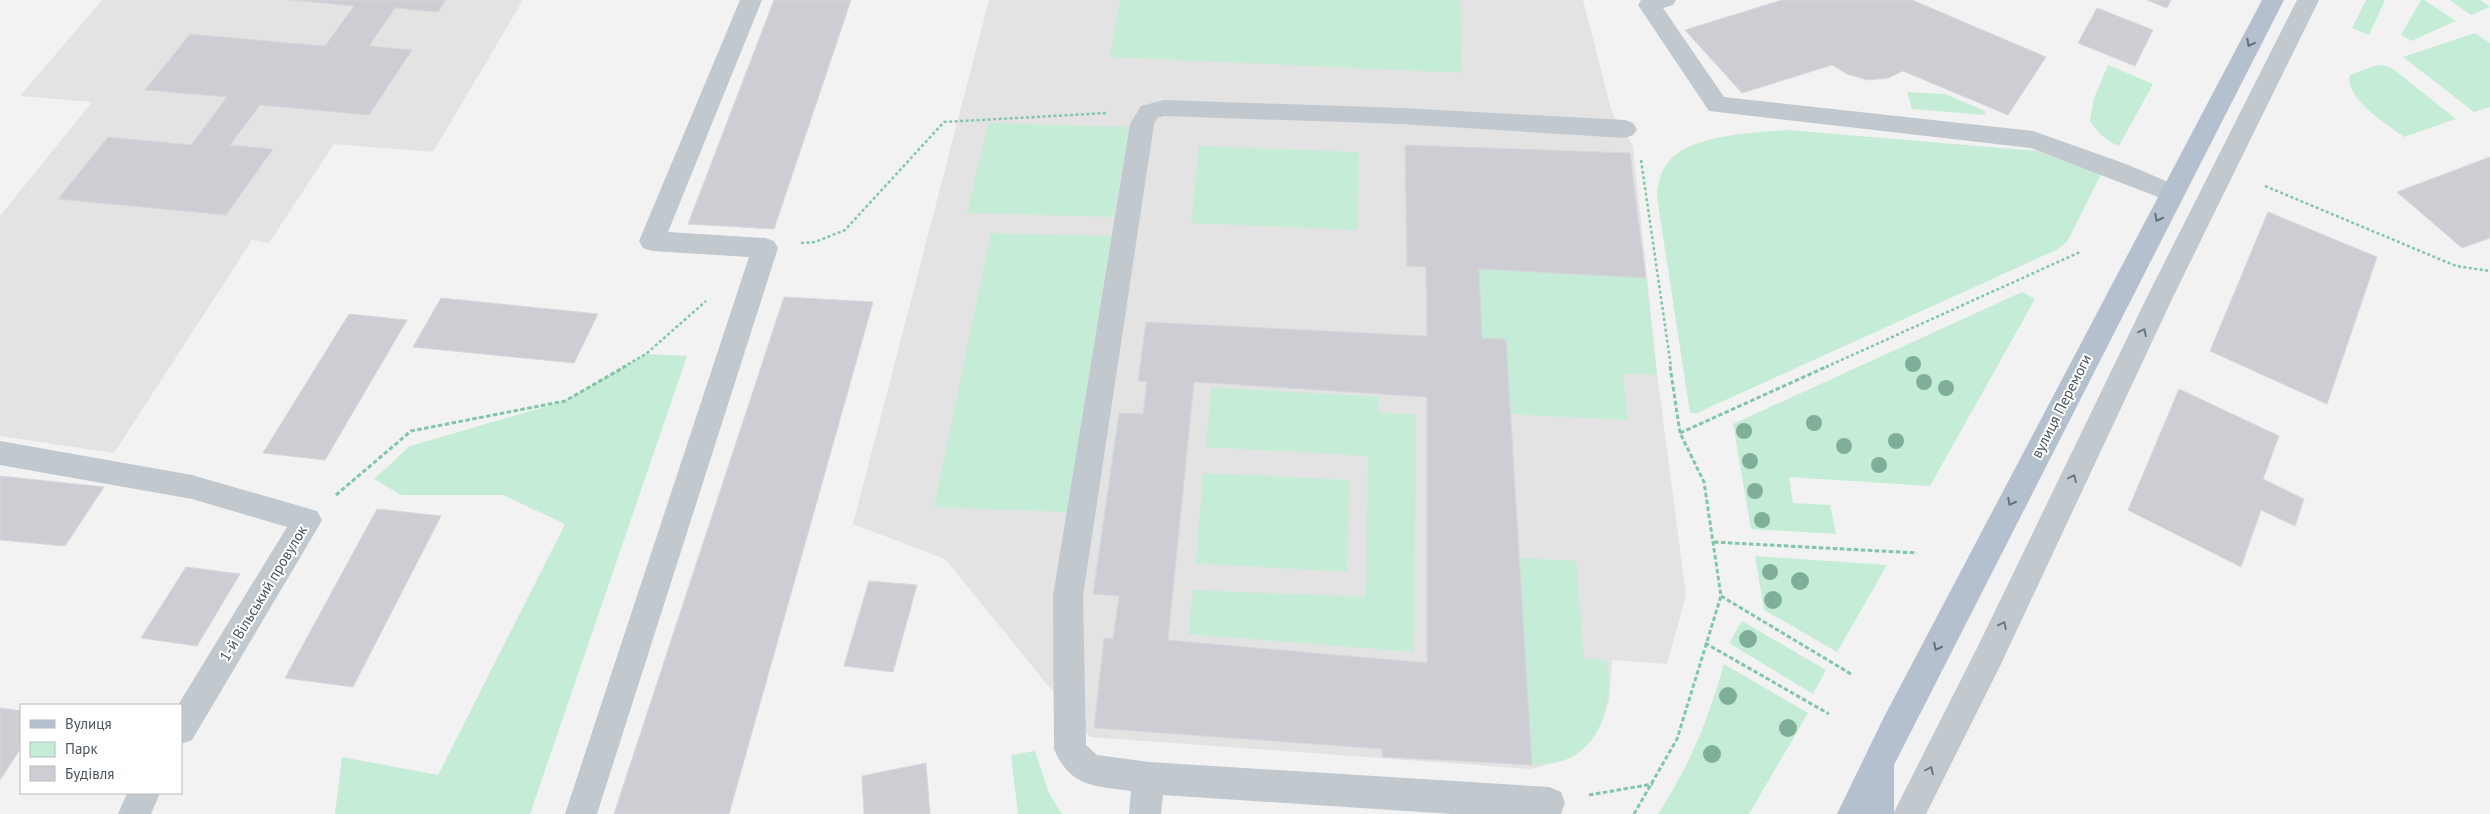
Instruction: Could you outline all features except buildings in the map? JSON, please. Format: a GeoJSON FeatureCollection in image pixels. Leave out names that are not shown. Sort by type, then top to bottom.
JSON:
{"type":"FeatureCollection","features":[{"type":"Feature","properties":{"kind":"main road","name":"вулиця Перемоги"},"geometry":{"type":"LineString","coordinates":[[1853,814],[1879,759],[2273,0]]}},
{"type":"Feature","properties":{"kind":"main road"},"geometry":{"type":"LineString","coordinates":[[1878,814],[1879,759]]}},
{"type":"Feature","properties":{"kind":"street"},"geometry":{"type":"LineString","coordinates":[[580,814],[765,248],[652,241],[751,0]]}},
{"type":"Feature","properties":{"kind":"street"},"geometry":{"type":"LineString","coordinates":[[1909,814],[1990,654],[2161,295],[2308,0]]}},
{"type":"Feature","properties":{"kind":"street"},"geometry":{"type":"LineString","coordinates":[[1655,2],[1717,104],[2034,140],[2117,170],[2171,194]]}},
{"type":"Feature","properties":{"kind":"street"},"geometry":{"type":"LineString","coordinates":[[1549,802],[1398,795],[1149,778],[1091,770],[1078,761],[1070,749],[1068,596],[1142,124],[1149,112],[1164,108],[1401,116],[1625,129]]}},
{"type":"Feature","properties":{"kind":"street","name":"1-й Вільський провулок"},"geometry":{"type":"LineString","coordinates":[[0,452],[192,487],[307,520],[182,728]]}},
{"type":"Feature","properties":{"kind":"street"},"geometry":{"type":"LineString","coordinates":[[1145,814],[1149,778]]}},
{"type":"Feature","properties":{"kind":"street"},"geometry":{"type":"LineString","coordinates":[[134,814],[144,794]]}},
{"type":"Feature","properties":{"kind":"path"},"geometry":{"type":"LineString","coordinates":[[765,248],[815,242],[845,230],[944,122],[985,118],[1149,112]]}},
{"type":"Feature","properties":{"kind":"path"},"geometry":{"type":"LineString","coordinates":[[1625,129],[1639,144],[1680,433],[1704,482],[1721,596],[1677,739],[1653,784],[1634,814]]}},
{"type":"Feature","properties":{"kind":"path"},"geometry":{"type":"LineString","coordinates":[[2265,186],[2456,266],[2490,272]]}},
{"type":"Feature","properties":{"kind":"path"},"geometry":{"type":"LineString","coordinates":[[1680,433],[2080,252]]}},
{"type":"Feature","properties":{"kind":"path"},"geometry":{"type":"LineString","coordinates":[[307,520],[412,431],[565,401],[646,354],[713,294]]}},
{"type":"Feature","properties":{"kind":"path"},"geometry":{"type":"LineString","coordinates":[[1714,542],[1917,553]]}},
{"type":"Feature","properties":{"kind":"path"},"geometry":{"type":"LineString","coordinates":[[1721,596],[1851,674]]}},
{"type":"Feature","properties":{"kind":"path"},"geometry":{"type":"LineString","coordinates":[[1705,644],[1829,714]]}},
{"type":"Feature","properties":{"kind":"path"},"geometry":{"type":"LineString","coordinates":[[1549,802],[1653,784]]}},
{"type":"Feature","properties":{"kind":"shaded area"},"geometry":{"type":"Polygon","coordinates":[[[102,0],[523,0],[433,152],[334,144],[269,243],[252,240],[114,453],[0,436],[0,216],[92,102],[20,96],[102,0]]]}},
{"type":"Feature","properties":{"kind":"shaded area"},"geometry":{"type":"Polygon","coordinates":[[[989,0],[1583,0],[1612,112],[1633,146],[1658,381],[1686,595],[1667,664],[1612,660],[1609,701],[1602,722],[1590,740],[1578,753],[1562,761],[1531,769],[1090,737],[945,559],[853,524],[989,0]]]}},
{"type":"Feature","properties":{"kind":"green space"},"geometry":{"type":"Polygon","coordinates":[[[1120,0],[1460,0],[1462,73],[1110,57],[1120,0]]]}},
{"type":"Feature","properties":{"kind":"green space"},"geometry":{"type":"Polygon","coordinates":[[[2366,0],[2385,0],[2369,35],[2352,28],[2366,0]]]}},
{"type":"Feature","properties":{"kind":"green space"},"geometry":{"type":"Polygon","coordinates":[[[2421,0],[2424,0],[2456,21],[2411,41],[2401,35],[2421,0]]]}},
{"type":"Feature","properties":{"kind":"green space"},"geometry":{"type":"Polygon","coordinates":[[[2450,0],[2481,0],[2490,7],[2471,15],[2450,0]]]}},
{"type":"Feature","properties":{"kind":"green space"},"geometry":{"type":"Polygon","coordinates":[[[2475,33],[2490,43],[2490,107],[2474,112],[2403,57],[2475,33]]]}},
{"type":"Feature","properties":{"kind":"green space"},"geometry":{"type":"Polygon","coordinates":[[[2108,65],[2153,84],[2119,146],[2102,136],[2090,120],[2094,98],[2108,65]]]}},
{"type":"Feature","properties":{"kind":"green space"},"geometry":{"type":"Polygon","coordinates":[[[2382,65],[2392,68],[2456,119],[2404,137],[2360,102],[2350,84],[2350,75],[2382,65]]]}},
{"type":"Feature","properties":{"kind":"green space"},"geometry":{"type":"Polygon","coordinates":[[[1907,92],[1945,94],[1985,111],[1986,115],[1912,109],[1907,92]]]}},
{"type":"Feature","properties":{"kind":"green space"},"geometry":{"type":"Polygon","coordinates":[[[988,123],[1129,127],[1114,217],[967,213],[988,123]]]}},
{"type":"Feature","properties":{"kind":"green space"},"geometry":{"type":"Polygon","coordinates":[[[1787,130],[2037,151],[2101,174],[2067,242],[2058,249],[1697,413],[1690,413],[1657,197],[1663,169],[1679,152],[1707,140],[1724,136],[1787,130]]]}},
{"type":"Feature","properties":{"kind":"green space"},"geometry":{"type":"Polygon","coordinates":[[[1199,146],[1359,152],[1358,230],[1191,223],[1199,146]]]}},
{"type":"Feature","properties":{"kind":"green space"},"geometry":{"type":"Polygon","coordinates":[[[991,233],[1111,236],[1067,512],[934,507],[991,233]]]}},
{"type":"Feature","properties":{"kind":"green space"},"geometry":{"type":"Polygon","coordinates":[[[1479,269],[1646,278],[1657,375],[1623,374],[1628,420],[1510,414],[1482,338],[1479,269]]]}},
{"type":"Feature","properties":{"kind":"green space"},"geometry":{"type":"Polygon","coordinates":[[[2022,292],[2035,299],[1930,486],[1789,477],[1793,503],[1830,505],[1836,534],[1751,529],[1733,424],[2022,292]]]}},
{"type":"Feature","properties":{"kind":"green space"},"geometry":{"type":"Polygon","coordinates":[[[646,354],[687,356],[530,814],[335,814],[342,757],[438,775],[565,524],[503,495],[401,495],[374,479],[410,446],[565,401],[646,354]]]}},
{"type":"Feature","properties":{"kind":"green space"},"geometry":{"type":"Polygon","coordinates":[[[1211,387],[1379,397],[1378,412],[1416,415],[1414,652],[1188,634],[1193,590],[1366,597],[1368,456],[1206,447],[1211,387]]]}},
{"type":"Feature","properties":{"kind":"green space"},"geometry":{"type":"Polygon","coordinates":[[[1203,473],[1349,480],[1347,572],[1196,563],[1203,473]]]}},
{"type":"Feature","properties":{"kind":"green space"},"geometry":{"type":"Polygon","coordinates":[[[1755,556],[1887,565],[1837,652],[1764,610],[1755,556]]]}},
{"type":"Feature","properties":{"kind":"green space"},"geometry":{"type":"Polygon","coordinates":[[[1519,558],[1576,561],[1584,659],[1607,660],[1608,690],[1603,720],[1588,745],[1576,754],[1558,762],[1532,765],[1519,558]]]}},
{"type":"Feature","properties":{"kind":"green space"},"geometry":{"type":"Polygon","coordinates":[[[1742,621],[1826,670],[1813,694],[1729,643],[1742,621]]]}},
{"type":"Feature","properties":{"kind":"green space"},"geometry":{"type":"Polygon","coordinates":[[[1724,664],[1808,713],[1749,814],[1658,814],[1680,778],[1697,742],[1724,664]]]}},
{"type":"Feature","properties":{"kind":"green space"},"geometry":{"type":"Polygon","coordinates":[[[1035,751],[1049,793],[1062,814],[1018,814],[1011,755],[1035,751]]]}}]}
